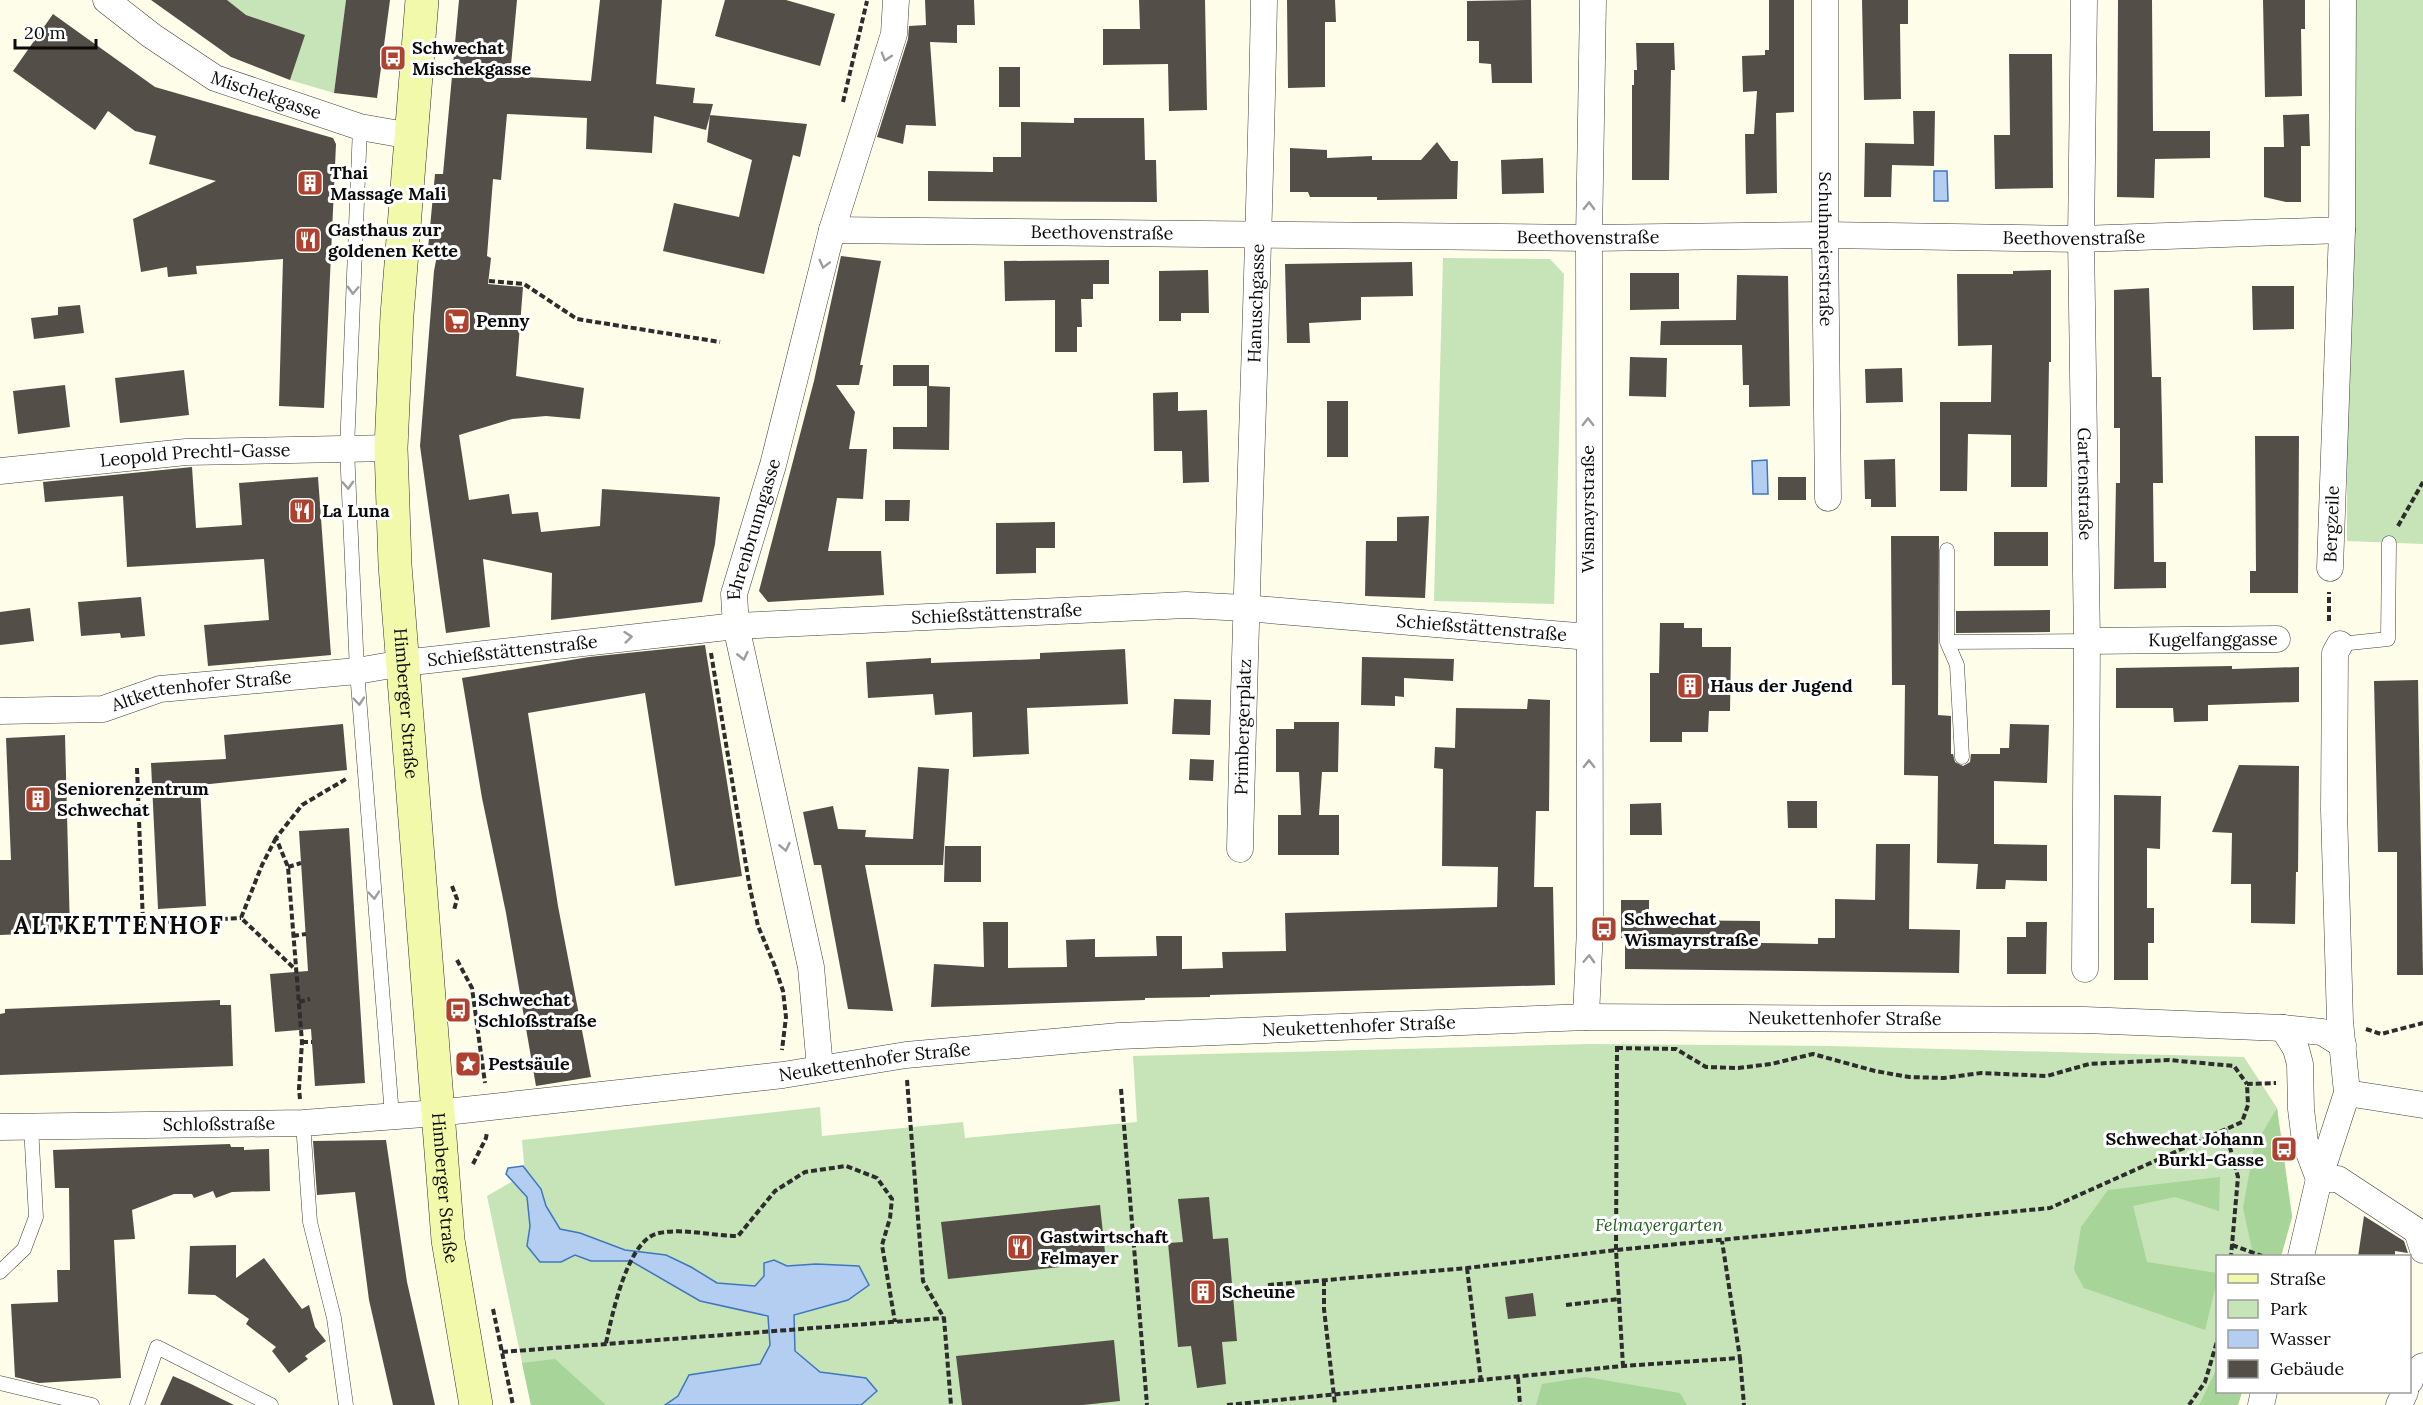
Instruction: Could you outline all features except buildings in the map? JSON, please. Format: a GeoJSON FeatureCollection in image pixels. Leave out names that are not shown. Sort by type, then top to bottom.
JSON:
{"type":"FeatureCollection","features":[{"type":"Feature","properties":{"kind":"main road","name":"Himberger Straße"},"geometry":{"type":"LineString","coordinates":[[422,0],[399,266],[392,448],[395,565],[448,1240],[476,1405]]}},
{"type":"Feature","properties":{"kind":"street","name":"Mischekgasse"},"geometry":{"type":"LineString","coordinates":[[106,0],[152,36],[215,78],[360,127],[411,136]]}},
{"type":"Feature","properties":{"kind":"street","name":"Ehrenbrunngasse"},"geometry":{"type":"LineString","coordinates":[[820,1068],[811,967],[736,626],[734,594],[772,465],[832,230],[894,34],[896,0]]}},
{"type":"Feature","properties":{"kind":"street","name":"Hanuschgasse"},"geometry":{"type":"LineString","coordinates":[[1245,608],[1260,235],[1264,0]]}},
{"type":"Feature","properties":{"kind":"street","name":"Wismayrstraße"},"geometry":{"type":"LineString","coordinates":[[1586,1017],[1590,928],[1589,238],[1593,0]]}},
{"type":"Feature","properties":{"kind":"street","name":"Schuhmeierstraße"},"geometry":{"type":"LineString","coordinates":[[1825,0],[1828,498]]}},
{"type":"Feature","properties":{"kind":"street","name":"Gartenstraße"},"geometry":{"type":"LineString","coordinates":[[2084,0],[2081,239],[2087,641],[2085,969]]}},
{"type":"Feature","properties":{"kind":"street","name":"Bergzeile"},"geometry":{"type":"LineString","coordinates":[[2330,568],[2342,230],[2343,0]]}},
{"type":"Feature","properties":{"kind":"street","name":"Beethovenstraße"},"geometry":{"type":"LineString","coordinates":[[832,230],[1589,238],[1825,236],[2081,239],[2342,230]]}},
{"type":"Feature","properties":{"kind":"street","name":"Leopold Prechtl-Gasse"},"geometry":{"type":"LineString","coordinates":[[0,471],[186,452],[392,448]]}},
{"type":"Feature","properties":{"kind":"street","name":"Schießstättenstraße"},"geometry":{"type":"LineString","coordinates":[[403,663],[736,626],[1186,605],[1589,637]]}},
{"type":"Feature","properties":{"kind":"street","name":"Primbergerplatz"},"geometry":{"type":"LineString","coordinates":[[1240,849],[1245,608]]}},
{"type":"Feature","properties":{"kind":"street","name":"Kugelfanggasse"},"geometry":{"type":"LineString","coordinates":[[2087,641],[2277,639]]}},
{"type":"Feature","properties":{"kind":"street"},"geometry":{"type":"LineString","coordinates":[[2301,1255],[2319,1179],[2347,1093],[2341,1033],[2334,742],[2335,653],[2340,644]]}},
{"type":"Feature","properties":{"kind":"street","name":"Altkettenhofer Straße"},"geometry":{"type":"LineString","coordinates":[[0,711],[103,709],[160,689],[357,671],[403,663]]}},
{"type":"Feature","properties":{"kind":"street","name":"Neukettenhofer Straße"},"geometry":{"type":"LineString","coordinates":[[437,1113],[783,1075],[906,1055],[1119,1036],[1586,1017],[2085,1020],[2283,1028],[2341,1033]]}},
{"type":"Feature","properties":{"kind":"street"},"geometry":{"type":"LineString","coordinates":[[2283,1028],[2296,1049],[2300,1064],[2305,1142],[2319,1179]]}},
{"type":"Feature","properties":{"kind":"street"},"geometry":{"type":"LineString","coordinates":[[2347,1093],[2423,1105]]}},
{"type":"Feature","properties":{"kind":"street","name":"Schloßstraße"},"geometry":{"type":"LineString","coordinates":[[0,1127],[303,1123],[437,1113]]}},
{"type":"Feature","properties":{"kind":"street"},"geometry":{"type":"LineString","coordinates":[[2319,1179],[2338,1179],[2421,1237]]}},
{"type":"Feature","properties":{"kind":"street"},"geometry":{"type":"LineString","coordinates":[[2411,1376],[2423,1366]]}},
{"type":"Feature","properties":{"kind":"lane"},"geometry":{"type":"LineString","coordinates":[[360,127],[347,449],[357,671],[392,1116]]}},
{"type":"Feature","properties":{"kind":"lane"},"geometry":{"type":"LineString","coordinates":[[2340,644],[2388,639],[2389,543]]}},
{"type":"Feature","properties":{"kind":"lane"},"geometry":{"type":"LineString","coordinates":[[1947,550],[1947,642],[1957,665],[1962,757]]}},
{"type":"Feature","properties":{"kind":"lane"},"geometry":{"type":"LineString","coordinates":[[1947,642],[2087,641]]}},
{"type":"Feature","properties":{"kind":"lane"},"geometry":{"type":"LineString","coordinates":[[303,1123],[310,1222],[334,1318],[346,1405]]}},
{"type":"Feature","properties":{"kind":"lane"},"geometry":{"type":"LineString","coordinates":[[0,1272],[24,1250],[36,1217],[31,1126]]}},
{"type":"Feature","properties":{"kind":"lane"},"geometry":{"type":"LineString","coordinates":[[137,1405],[157,1347],[271,1405]]}},
{"type":"Feature","properties":{"kind":"lane"},"geometry":{"type":"LineString","coordinates":[[0,1383],[92,1405]]}},
{"type":"Feature","properties":{"kind":"path"},"geometry":{"type":"LineString","coordinates":[[489,281],[524,284],[577,319],[720,342]]}},
{"type":"Feature","properties":{"kind":"path"},"geometry":{"type":"LineString","coordinates":[[2389,543],[2423,482]]}},
{"type":"Feature","properties":{"kind":"path","name":"Bergzeile"},"geometry":{"type":"LineString","coordinates":[[2330,568],[2329,620],[2340,644]]}},
{"type":"Feature","properties":{"kind":"path"},"geometry":{"type":"LineString","coordinates":[[137,768],[143,923],[241,918],[296,970]]}},
{"type":"Feature","properties":{"kind":"path"},"geometry":{"type":"LineString","coordinates":[[241,918],[261,865],[276,838],[302,805],[342,780],[365,775]]}},
{"type":"Feature","properties":{"kind":"path"},"geometry":{"type":"LineString","coordinates":[[276,838],[288,867],[302,1042],[299,1089],[303,1123]]}},
{"type":"Feature","properties":{"kind":"path"},"geometry":{"type":"LineString","coordinates":[[288,867],[301,863]]}},
{"type":"Feature","properties":{"kind":"path"},"geometry":{"type":"LineString","coordinates":[[293,936],[306,934]]}},
{"type":"Feature","properties":{"kind":"path"},"geometry":{"type":"LineString","coordinates":[[299,1002],[310,999]]}},
{"type":"Feature","properties":{"kind":"path"},"geometry":{"type":"LineString","coordinates":[[1616,1017],[1616,1250],[1623,1366]]}},
{"type":"Feature","properties":{"kind":"path"},"geometry":{"type":"LineString","coordinates":[[2341,1033],[2380,1034],[2423,1023]]}},
{"type":"Feature","properties":{"kind":"path"},"geometry":{"type":"LineString","coordinates":[[302,1042],[312,1042]]}},
{"type":"Feature","properties":{"kind":"path"},"geometry":{"type":"LineString","coordinates":[[1268,1285],[1467,1268],[1616,1250],[2050,1208],[2242,1122],[2248,1105],[2247,1084],[2234,1066],[2169,1060],[2089,1064],[2046,1076],[1981,1073],[1944,1078],[1909,1077],[1886,1073],[1813,1053],[1771,1064],[1738,1068],[1706,1067],[1676,1049],[1617,1048]]}},
{"type":"Feature","properties":{"kind":"path"},"geometry":{"type":"LineString","coordinates":[[906,1055],[922,1281],[944,1318],[951,1405]]}},
{"type":"Feature","properties":{"kind":"path"},"geometry":{"type":"LineString","coordinates":[[2247,1084],[2300,1083]]}},
{"type":"Feature","properties":{"kind":"path"},"geometry":{"type":"LineString","coordinates":[[1121,1089],[1147,1405]]}},
{"type":"Feature","properties":{"kind":"path"},"geometry":{"type":"LineString","coordinates":[[2225,1129],[2238,1177],[2231,1255]]}},
{"type":"Feature","properties":{"kind":"path"},"geometry":{"type":"LineString","coordinates":[[606,1342],[616,1299],[631,1264],[645,1241],[656,1233],[677,1231],[738,1236],[775,1191],[805,1172],[846,1167],[877,1178],[892,1199],[882,1245],[895,1322]]}},
{"type":"Feature","properties":{"kind":"path"},"geometry":{"type":"LineString","coordinates":[[1722,1241],[1740,1358],[1744,1405]]}},
{"type":"Feature","properties":{"kind":"path"},"geometry":{"type":"LineString","coordinates":[[2232,1245],[2257,1255]]}},
{"type":"Feature","properties":{"kind":"path"},"geometry":{"type":"LineString","coordinates":[[1467,1268],[1481,1381]]}},
{"type":"Feature","properties":{"kind":"path"},"geometry":{"type":"LineString","coordinates":[[1324,1280],[1324,1309],[1335,1405]]}},
{"type":"Feature","properties":{"kind":"path"},"geometry":{"type":"LineString","coordinates":[[1566,1305],[1619,1299]]}},
{"type":"Feature","properties":{"kind":"path"},"geometry":{"type":"LineString","coordinates":[[502,1352],[606,1342],[944,1318]]}},
{"type":"Feature","properties":{"kind":"path"},"geometry":{"type":"LineString","coordinates":[[2189,1405],[2205,1382],[2216,1342]]}},
{"type":"Feature","properties":{"kind":"path"},"geometry":{"type":"LineString","coordinates":[[1227,1405],[1623,1366],[1740,1358]]}},
{"type":"Feature","properties":{"kind":"path"},"geometry":{"type":"LineString","coordinates":[[1518,1378],[1520,1405]]}},
{"type":"Feature","properties":{"kind":"green space"},"geometry":{"type":"Polygon","coordinates":[[[227,0],[346,0],[334,93],[290,80],[304,35],[246,15],[227,0]]]}},
{"type":"Feature","properties":{"kind":"green space"},"geometry":{"type":"Polygon","coordinates":[[[2348,0],[2423,0],[2423,544],[2347,541],[2348,0]]]}},
{"type":"Feature","properties":{"kind":"green space"},"geometry":{"type":"Polygon","coordinates":[[[1443,258],[1550,259],[1564,274],[1554,604],[1434,601],[1443,258]]]}},
{"type":"Feature","properties":{"kind":"green space","name":"Felmayergarten"},"geometry":{"type":"Polygon","coordinates":[[[1589,1044],[1830,1046],[2244,1057],[2277,1108],[2292,1217],[2281,1255],[2216,1255],[2216,1393],[2242,1393],[2238,1405],[531,1405],[487,1196],[525,1174],[522,1140],[820,1107],[822,1136],[963,1122],[965,1138],[1137,1122],[1133,1056],[1589,1044]]]}},
{"type":"Feature","properties":{"kind":"green space"},"geometry":{"type":"Polygon","coordinates":[[[2277,1108],[2292,1217],[2281,1255],[2252,1255],[2243,1208],[2254,1147],[2277,1108]]]}},
{"type":"Feature","properties":{"kind":"green space"},"geometry":{"type":"Polygon","coordinates":[[[2220,1177],[2219,1211],[2175,1197],[2133,1206],[2147,1262],[2216,1273],[2216,1285],[2205,1330],[2084,1288],[2074,1270],[2081,1227],[2108,1190],[2220,1177]]]}},
{"type":"Feature","properties":{"kind":"green space"},"geometry":{"type":"Polygon","coordinates":[[[555,1359],[606,1405],[531,1405],[522,1363],[555,1359]]]}},
{"type":"Feature","properties":{"kind":"green space"},"geometry":{"type":"Polygon","coordinates":[[[2216,1370],[2216,1393],[2242,1393],[2238,1405],[2199,1405],[2216,1370]]]}},
{"type":"Feature","properties":{"kind":"green space"},"geometry":{"type":"Polygon","coordinates":[[[1586,1377],[1680,1393],[1687,1405],[1536,1405],[1542,1384],[1586,1377]]]}},
{"type":"Feature","properties":{"kind":"water"},"geometry":{"type":"Polygon","coordinates":[[[1934,171],[1947,171],[1948,201],[1934,201],[1934,171]]]}},
{"type":"Feature","properties":{"kind":"water"},"geometry":{"type":"Polygon","coordinates":[[[1767,460],[1768,494],[1753,494],[1752,461],[1767,460]]]}},
{"type":"Feature","properties":{"kind":"water"},"geometry":{"type":"Polygon","coordinates":[[[523,1166],[541,1189],[546,1206],[560,1229],[580,1233],[625,1250],[666,1255],[717,1283],[755,1286],[764,1276],[764,1263],[774,1260],[787,1266],[816,1264],[859,1266],[869,1285],[848,1300],[794,1315],[795,1351],[820,1372],[866,1378],[877,1391],[861,1405],[665,1405],[678,1396],[689,1375],[760,1364],[770,1345],[768,1316],[700,1301],[631,1261],[591,1261],[575,1255],[561,1262],[540,1262],[527,1246],[530,1226],[527,1197],[506,1174],[508,1168],[523,1166]]]}},
{"type":"Feature","properties":{"kind":"place","name":"Schwechat Mischekgasse"},"geometry":{"type":"Point","coordinates":[393,58]}},
{"type":"Feature","properties":{"kind":"place","name":"Thai Massage Mali"},"geometry":{"type":"Point","coordinates":[310,183]}},
{"type":"Feature","properties":{"kind":"place","name":"Gasthaus zur goldenen Kette"},"geometry":{"type":"Point","coordinates":[308,240]}},
{"type":"Feature","properties":{"kind":"place","name":"Penny"},"geometry":{"type":"Point","coordinates":[457,321]}},
{"type":"Feature","properties":{"kind":"place","name":"La Luna"},"geometry":{"type":"Point","coordinates":[302,511]}},
{"type":"Feature","properties":{"kind":"place","name":"Haus der Jugend"},"geometry":{"type":"Point","coordinates":[1690,686]}},
{"type":"Feature","properties":{"kind":"place","name":"Seniorenzentrum Schwechat"},"geometry":{"type":"Point","coordinates":[38,799]}},
{"type":"Feature","properties":{"kind":"place","name":"Schwechat Wismayrstraße"},"geometry":{"type":"Point","coordinates":[1604,929]}},
{"type":"Feature","properties":{"kind":"place","name":"Schwechat Schloßstraße"},"geometry":{"type":"Point","coordinates":[458,1010]}},
{"type":"Feature","properties":{"kind":"place","name":"Pestsäule"},"geometry":{"type":"Point","coordinates":[468,1064]}},
{"type":"Feature","properties":{"kind":"place","name":"Schwechat Johann Burkl-Gasse"},"geometry":{"type":"Point","coordinates":[2284,1149]}},
{"type":"Feature","properties":{"kind":"place","name":"Gastwirtschaft Felmayer"},"geometry":{"type":"Point","coordinates":[1020,1247]}},
{"type":"Feature","properties":{"kind":"place","name":"Scheune"},"geometry":{"type":"Point","coordinates":[1203,1292]}},
{"type":"Feature","properties":{"kind":"district","name":"ALTKETTENHOF"},"geometry":{"type":"Point","coordinates":[119,926]}}]}
